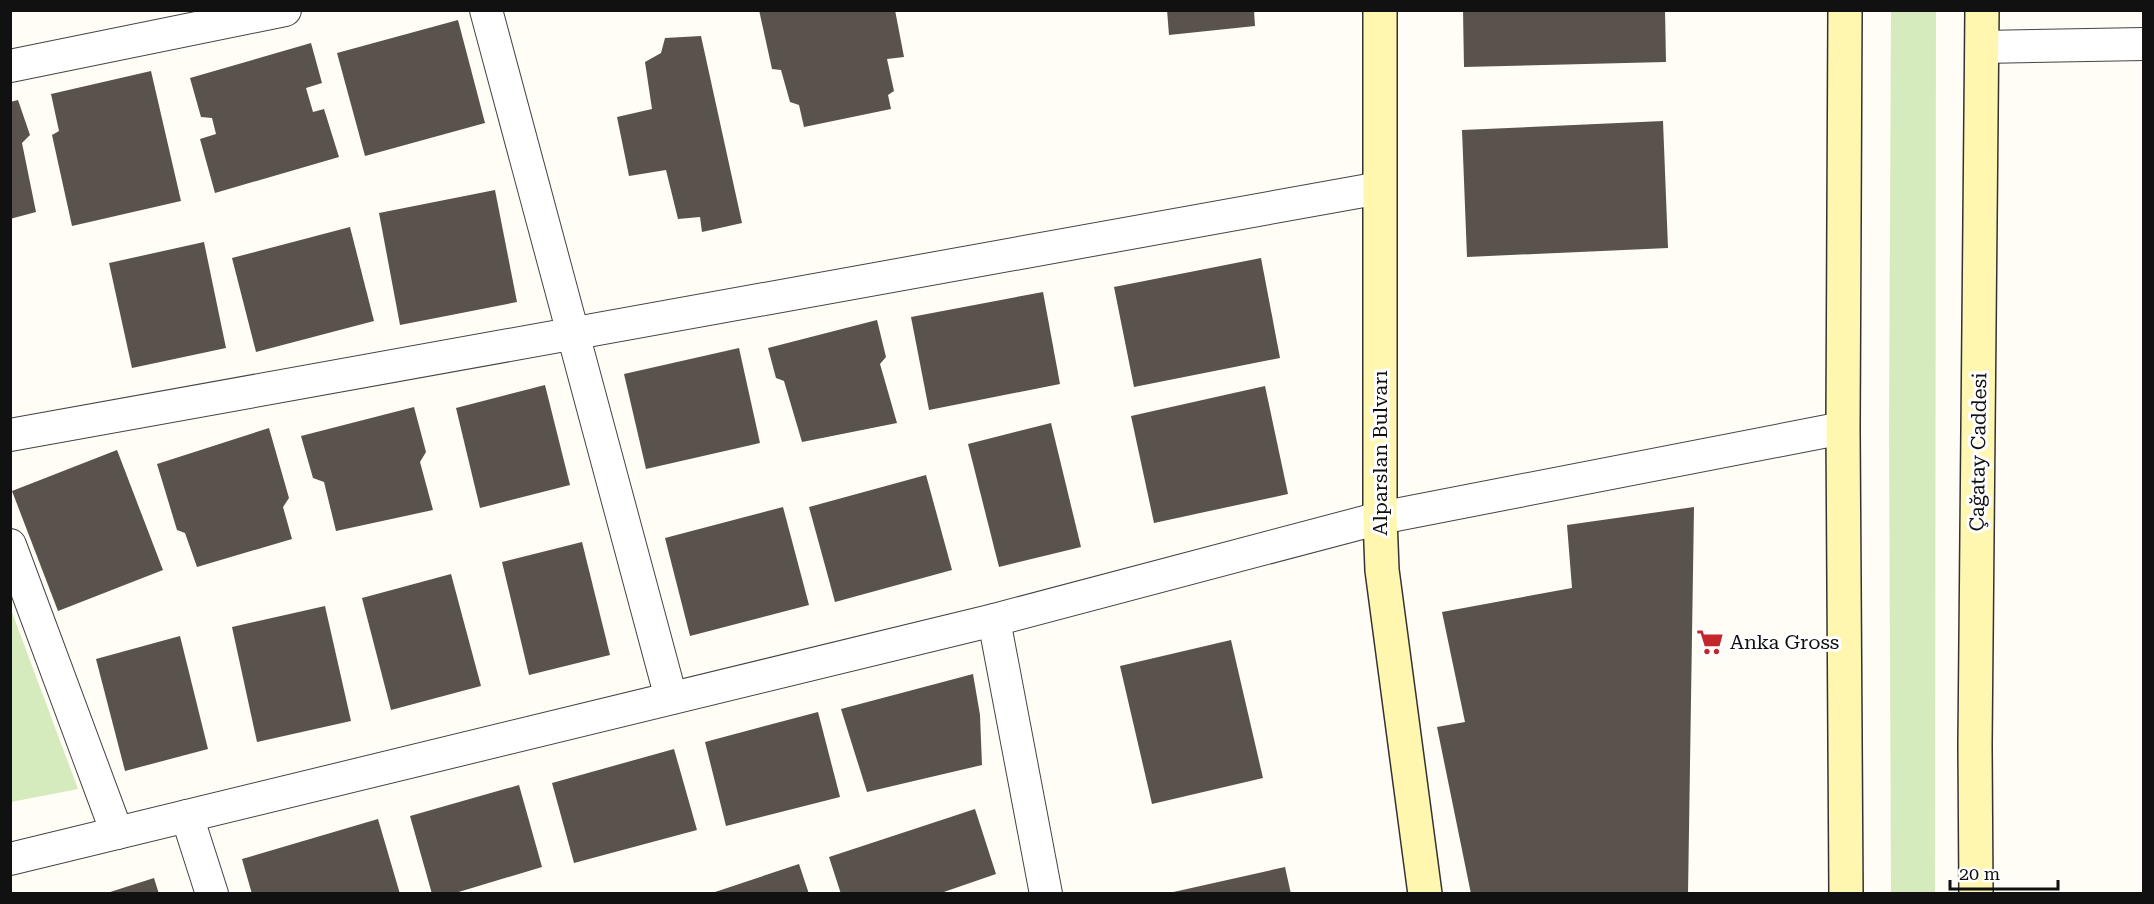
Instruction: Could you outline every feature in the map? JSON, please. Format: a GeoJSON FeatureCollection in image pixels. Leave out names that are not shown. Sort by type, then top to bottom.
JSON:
{"type":"FeatureCollection","features":[{"type":"Feature","properties":{"kind":"main road","name":"Alparslan Bulvarı"},"geometry":{"type":"LineString","coordinates":[[1380,10],[1380,518],[1382,570],[1425,894]]}},
{"type":"Feature","properties":{"kind":"main road"},"geometry":{"type":"LineString","coordinates":[[1845,10],[1843,428],[1846,894]]}},
{"type":"Feature","properties":{"kind":"main road","name":"Çağatay Caddesi"},"geometry":{"type":"LineString","coordinates":[[1976,894],[1982,10]]}},
{"type":"Feature","properties":{"kind":"street"},"geometry":{"type":"LineString","coordinates":[[10,66],[285,10]]}},
{"type":"Feature","properties":{"kind":"street"},"geometry":{"type":"LineString","coordinates":[[486,10],[671,698]]}},
{"type":"Feature","properties":{"kind":"street"},"geometry":{"type":"LineString","coordinates":[[1982,47],[2144,44]]}},
{"type":"Feature","properties":{"kind":"street"},"geometry":{"type":"LineString","coordinates":[[10,435],[1380,188]]}},
{"type":"Feature","properties":{"kind":"street"},"geometry":{"type":"LineString","coordinates":[[10,859],[994,620],[1380,518],[1843,428]]}},
{"type":"Feature","properties":{"kind":"street"},"geometry":{"type":"LineString","coordinates":[[10,545],[117,833]]}},
{"type":"Feature","properties":{"kind":"street"},"geometry":{"type":"LineString","coordinates":[[994,620],[1046,893]]}},
{"type":"Feature","properties":{"kind":"street"},"geometry":{"type":"LineString","coordinates":[[188,816],[212,894]]}},
{"type":"Feature","properties":{"kind":"green space"},"geometry":{"type":"Polygon","coordinates":[[[1891,11],[1936,11],[1935,893],[1891,893],[1889,429],[1891,11]]]}},
{"type":"Feature","properties":{"kind":"green space"},"geometry":{"type":"Polygon","coordinates":[[[10,607],[78,789],[11,802],[10,802],[10,607]]]}},
{"type":"Feature","properties":{"kind":"building"},"geometry":{"type":"Polygon","coordinates":[[[759,10],[895,10],[904,57],[887,59],[894,91],[888,95],[891,109],[804,127],[799,105],[790,102],[781,70],[772,69],[759,10]]]}},
{"type":"Feature","properties":{"kind":"building"},"geometry":{"type":"Polygon","coordinates":[[[1167,10],[1254,10],[1255,26],[1169,35],[1167,10]]]}},
{"type":"Feature","properties":{"kind":"building"},"geometry":{"type":"Polygon","coordinates":[[[1463,10],[1665,10],[1666,62],[1464,67],[1463,10]]]}},
{"type":"Feature","properties":{"kind":"building"},"geometry":{"type":"Polygon","coordinates":[[[458,20],[485,123],[365,156],[337,53],[458,20]]]}},
{"type":"Feature","properties":{"kind":"building"},"geometry":{"type":"Polygon","coordinates":[[[701,36],[742,223],[702,232],[700,217],[678,219],[666,170],[629,176],[617,117],[652,109],[645,62],[661,53],[665,38],[701,36]]]}},
{"type":"Feature","properties":{"kind":"building"},"geometry":{"type":"Polygon","coordinates":[[[311,43],[322,83],[306,88],[313,112],[324,109],[339,157],[215,193],[200,139],[216,134],[212,118],[201,117],[190,78],[311,43]]]}},
{"type":"Feature","properties":{"kind":"building"},"geometry":{"type":"Polygon","coordinates":[[[151,71],[181,201],[72,226],[52,135],[59,131],[51,94],[151,71]]]}},
{"type":"Feature","properties":{"kind":"building"},"geometry":{"type":"Polygon","coordinates":[[[18,100],[30,135],[22,143],[36,212],[10,219],[10,102],[18,100]]]}},
{"type":"Feature","properties":{"kind":"building"},"geometry":{"type":"Polygon","coordinates":[[[1663,121],[1668,248],[1467,257],[1462,130],[1663,121]]]}},
{"type":"Feature","properties":{"kind":"building"},"geometry":{"type":"Polygon","coordinates":[[[495,190],[517,302],[400,325],[379,213],[495,190]]]}},
{"type":"Feature","properties":{"kind":"building"},"geometry":{"type":"Polygon","coordinates":[[[350,227],[374,321],[256,352],[232,258],[350,227]]]}},
{"type":"Feature","properties":{"kind":"building"},"geometry":{"type":"Polygon","coordinates":[[[204,242],[226,348],[132,368],[109,263],[204,242]]]}},
{"type":"Feature","properties":{"kind":"building"},"geometry":{"type":"Polygon","coordinates":[[[1261,258],[1280,358],[1134,387],[1114,287],[1261,258]]]}},
{"type":"Feature","properties":{"kind":"building"},"geometry":{"type":"Polygon","coordinates":[[[1043,292],[1060,384],[929,410],[911,317],[1043,292]]]}},
{"type":"Feature","properties":{"kind":"building"},"geometry":{"type":"Polygon","coordinates":[[[877,320],[886,357],[880,364],[897,423],[802,442],[784,381],[776,378],[768,348],[877,320]]]}},
{"type":"Feature","properties":{"kind":"building"},"geometry":{"type":"Polygon","coordinates":[[[739,348],[760,443],[646,469],[624,374],[739,348]]]}},
{"type":"Feature","properties":{"kind":"building"},"geometry":{"type":"Polygon","coordinates":[[[545,385],[570,485],[480,508],[456,408],[545,385]]]}},
{"type":"Feature","properties":{"kind":"building"},"geometry":{"type":"Polygon","coordinates":[[[1265,386],[1288,494],[1154,523],[1131,416],[1265,386]]]}},
{"type":"Feature","properties":{"kind":"building"},"geometry":{"type":"Polygon","coordinates":[[[414,407],[426,452],[420,462],[433,510],[336,531],[324,482],[313,478],[301,436],[414,407]]]}},
{"type":"Feature","properties":{"kind":"building"},"geometry":{"type":"Polygon","coordinates":[[[1051,423],[1081,547],[999,567],[968,444],[1051,423]]]}},
{"type":"Feature","properties":{"kind":"building"},"geometry":{"type":"Polygon","coordinates":[[[269,428],[289,498],[283,507],[292,539],[197,567],[185,533],[177,530],[157,464],[269,428]]]}},
{"type":"Feature","properties":{"kind":"building"},"geometry":{"type":"Polygon","coordinates":[[[117,450],[163,570],[58,611],[12,491],[117,450]]]}},
{"type":"Feature","properties":{"kind":"building"},"geometry":{"type":"Polygon","coordinates":[[[926,475],[952,570],[835,602],[809,507],[926,475]]]}},
{"type":"Feature","properties":{"kind":"building"},"geometry":{"type":"Polygon","coordinates":[[[783,507],[809,605],[690,636],[665,538],[783,507]]]}},
{"type":"Feature","properties":{"kind":"building"},"geometry":{"type":"Polygon","coordinates":[[[1694,507],[1688,894],[1471,894],[1437,727],[1465,722],[1442,612],[1572,588],[1567,525],[1694,507]]]}},
{"type":"Feature","properties":{"kind":"building"},"geometry":{"type":"Polygon","coordinates":[[[582,542],[610,655],[529,675],[502,562],[582,542]]]}},
{"type":"Feature","properties":{"kind":"building"},"geometry":{"type":"Polygon","coordinates":[[[451,574],[481,686],[391,710],[362,598],[451,574]]]}},
{"type":"Feature","properties":{"kind":"building"},"geometry":{"type":"Polygon","coordinates":[[[325,606],[351,721],[257,742],[232,627],[325,606]]]}},
{"type":"Feature","properties":{"kind":"building"},"geometry":{"type":"Polygon","coordinates":[[[180,636],[208,749],[125,771],[96,659],[180,636]]]}},
{"type":"Feature","properties":{"kind":"building"},"geometry":{"type":"Polygon","coordinates":[[[1231,640],[1263,778],[1152,804],[1120,666],[1231,640]]]}},
{"type":"Feature","properties":{"kind":"building"},"geometry":{"type":"Polygon","coordinates":[[[973,674],[980,715],[982,765],[867,792],[841,709],[973,674]]]}},
{"type":"Feature","properties":{"kind":"building"},"geometry":{"type":"Polygon","coordinates":[[[818,712],[840,797],[726,826],[705,742],[818,712]]]}},
{"type":"Feature","properties":{"kind":"building"},"geometry":{"type":"Polygon","coordinates":[[[674,749],[697,830],[574,863],[552,783],[674,749]]]}},
{"type":"Feature","properties":{"kind":"building"},"geometry":{"type":"Polygon","coordinates":[[[519,785],[542,867],[452,894],[432,894],[410,816],[519,785]]]}},
{"type":"Feature","properties":{"kind":"building"},"geometry":{"type":"Polygon","coordinates":[[[975,809],[996,874],[938,894],[841,894],[829,857],[975,809]]]}},
{"type":"Feature","properties":{"kind":"building"},"geometry":{"type":"Polygon","coordinates":[[[378,819],[400,894],[252,894],[242,859],[378,819]]]}},
{"type":"Feature","properties":{"kind":"building"},"geometry":{"type":"Polygon","coordinates":[[[799,864],[809,894],[712,894],[712,893],[799,864]]]}},
{"type":"Feature","properties":{"kind":"building"},"geometry":{"type":"Polygon","coordinates":[[[1285,867],[1291,894],[1169,894],[1169,893],[1285,867]]]}},
{"type":"Feature","properties":{"kind":"building"},"geometry":{"type":"Polygon","coordinates":[[[154,878],[159,894],[107,894],[107,893],[154,878]]]}},
{"type":"Feature","properties":{"kind":"place","name":"Anka Gross"},"geometry":{"type":"Point","coordinates":[1710,642]}}]}
